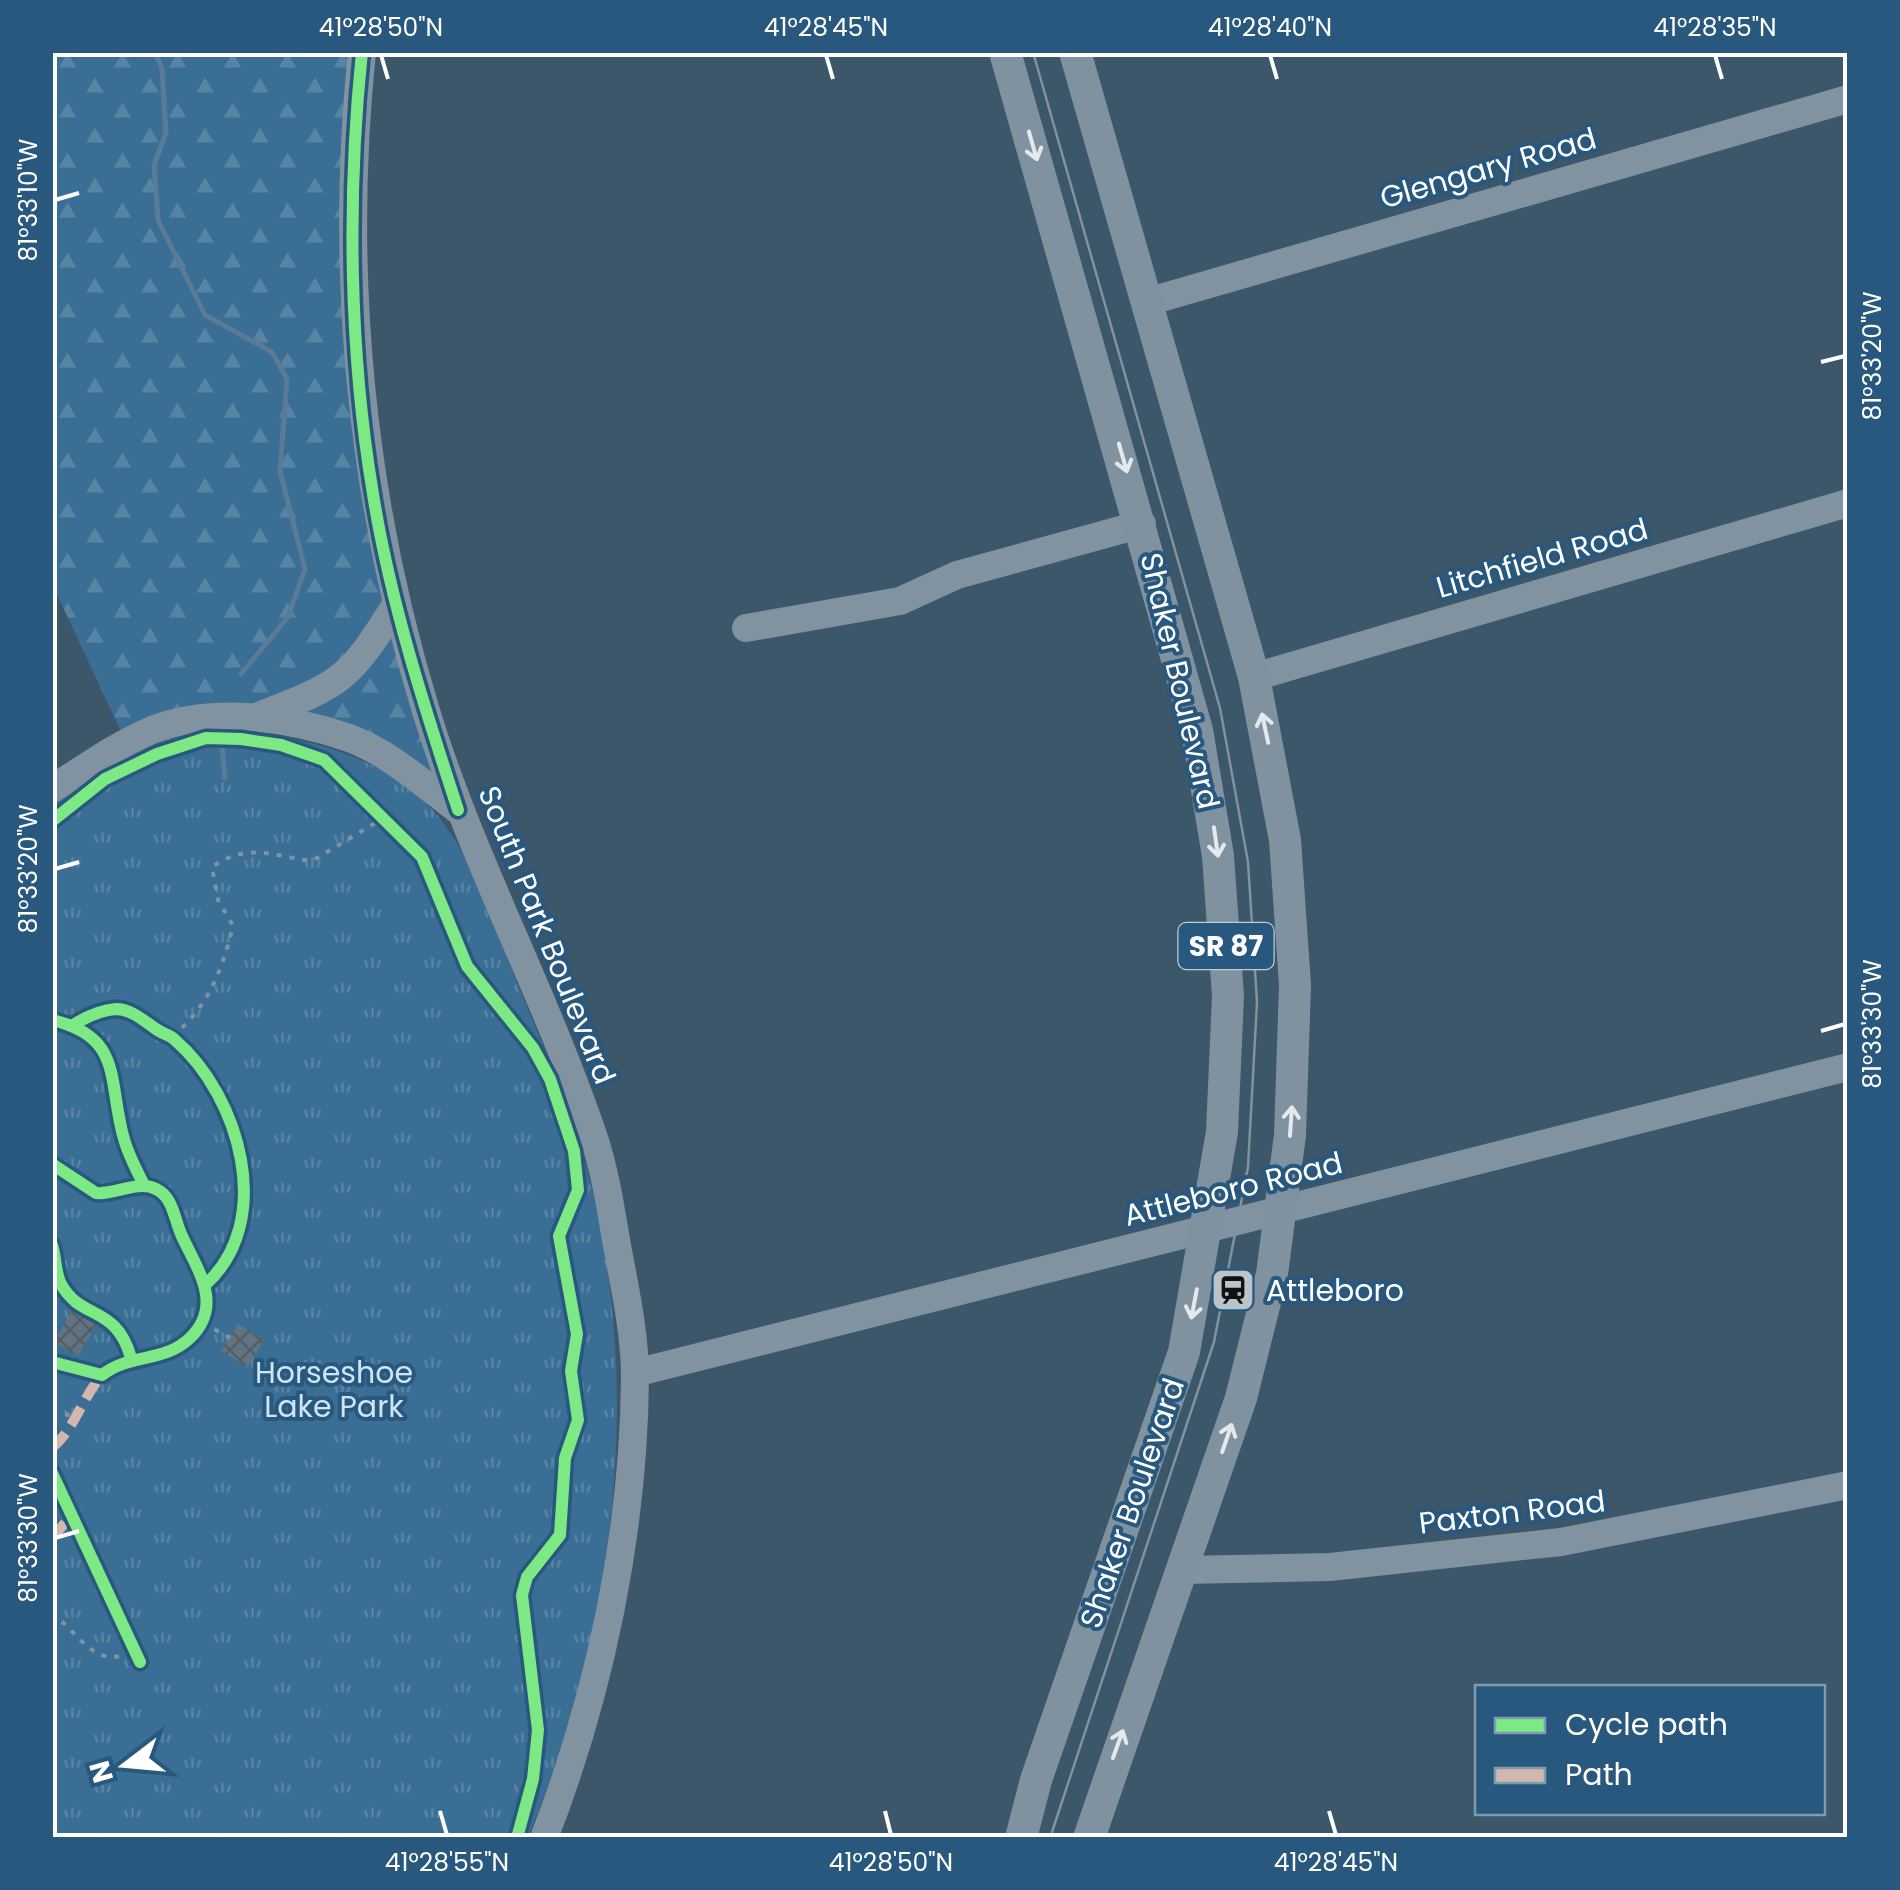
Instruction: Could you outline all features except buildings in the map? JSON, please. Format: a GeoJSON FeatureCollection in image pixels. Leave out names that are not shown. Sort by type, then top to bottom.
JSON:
{"type":"FeatureCollection","features":[{"type":"Feature","properties":{"kind":"main road","name":"Shaker Boulevard"},"geometry":{"type":"LineString","coordinates":[[1006,52],[1197,730],[1222,894],[1227,1069],[1208,1229],[1168,1407],[1036,1780],[1021,1838]]}},
{"type":"Feature","properties":{"kind":"main road","name":"SR 87"},"geometry":{"type":"LineString","coordinates":[[1075,52],[1254,677],[1280,805],[1294,951],[1294,1058],[1283,1209],[1241,1398],[1090,1838]]}},
{"type":"Feature","properties":{"kind":"street","name":"South Park Boulevard"},"geometry":{"type":"LineString","coordinates":[[362,52],[354,230],[359,363],[372,493],[396,603],[458,810],[594,1134],[622,1274],[635,1373],[628,1497],[610,1604],[584,1714],[544,1838]]}},
{"type":"Feature","properties":{"kind":"street","name":"Glengary Road"},"geometry":{"type":"LineString","coordinates":[[1147,302],[1848,98]]}},
{"type":"Feature","properties":{"kind":"street","name":"Litchfield Road"},"geometry":{"type":"LineString","coordinates":[[1254,677],[1848,503]]}},
{"type":"Feature","properties":{"kind":"street"},"geometry":{"type":"LineString","coordinates":[[746,628],[900,601],[957,575],[1142,524]]}},
{"type":"Feature","properties":{"kind":"street"},"geometry":{"type":"LineString","coordinates":[[256,717],[330,688],[369,648],[396,603]]}},
{"type":"Feature","properties":{"kind":"street"},"geometry":{"type":"LineString","coordinates":[[52,789],[154,729],[182,721],[256,717],[350,738],[413,776],[458,810]]}},
{"type":"Feature","properties":{"kind":"street","name":"Attleboro Road"},"geometry":{"type":"LineString","coordinates":[[635,1373],[1848,1067]]}},
{"type":"Feature","properties":{"kind":"street","name":"Paxton Road"},"geometry":{"type":"LineString","coordinates":[[1181,1570],[1330,1567],[1561,1542],[1848,1485]]}},
{"type":"Feature","properties":{"kind":"path"},"geometry":{"type":"LineString","coordinates":[[172,1036],[193,1020],[223,968],[232,926],[218,900],[212,867],[230,855],[272,851],[312,860],[385,822],[413,776]]}},
{"type":"Feature","properties":{"kind":"path"},"geometry":{"type":"LineString","coordinates":[[203,1323],[230,1338]]}},
{"type":"Feature","properties":{"kind":"path"},"geometry":{"type":"LineString","coordinates":[[52,1412],[74,1415]]}},
{"type":"Feature","properties":{"kind":"path"},"geometry":{"type":"LineString","coordinates":[[52,1613],[102,1658],[118,1659],[135,1650]]}},
{"type":"Feature","properties":{"kind":"green space"},"geometry":{"type":"Polygon","coordinates":[[[52,53],[362,53],[372,493],[458,810],[413,776],[256,717],[126,742],[53,586],[52,53]]]}},
{"type":"Feature","properties":{"kind":"green space","name":"Horseshoe Lake Park"},"geometry":{"type":"Polygon","coordinates":[[[200,727],[284,737],[338,751],[389,774],[432,808],[474,876],[559,1084],[582,1151],[602,1236],[614,1323],[617,1410],[613,1498],[601,1585],[583,1671],[559,1755],[528,1837],[53,1838],[53,804],[125,756],[200,727]]]}},
{"type":"Feature","properties":{"kind":"waterway"},"geometry":{"type":"LineString","coordinates":[[155,52],[162,69],[166,133],[154,165],[158,220],[205,315],[272,352],[287,379],[280,471],[305,569],[288,617],[241,674]]}},
{"type":"Feature","properties":{"kind":"waterway"},"geometry":{"type":"LineString","coordinates":[[222,746],[225,778]]}},
{"type":"Feature","properties":{"kind":"tram line"},"geometry":{"type":"LineString","coordinates":[[1033,52],[1220,708],[1248,862],[1257,1002],[1248,1167],[1214,1342],[1050,1838]]}},
{"type":"Feature","properties":{"kind":"marked path"},"geometry":{"type":"LineString","coordinates":[[52,1448],[102,1375]]}},
{"type":"Feature","properties":{"kind":"marked path"},"geometry":{"type":"LineString","coordinates":[[52,1538],[71,1516]]}},
{"type":"Feature","properties":{"kind":"cycle path"},"geometry":{"type":"LineString","coordinates":[[362,52],[354,162],[353,273],[365,440],[398,614],[458,810]]}},
{"type":"Feature","properties":{"kind":"cycle path"},"geometry":{"type":"LineString","coordinates":[[52,821],[105,779],[157,754],[206,738],[281,745],[324,760],[422,857],[467,966],[533,1048],[550,1079],[574,1151],[578,1190],[559,1236],[577,1334],[571,1371],[578,1420],[565,1458],[560,1535],[527,1577],[522,1595],[538,1730],[533,1779],[517,1838]]}},
{"type":"Feature","properties":{"kind":"cycle path"},"geometry":{"type":"LineString","coordinates":[[73,1025],[110,1010],[132,1013],[175,1040],[198,1064],[217,1093],[232,1126],[241,1160],[244,1195],[239,1228],[227,1259],[205,1285]]}},
{"type":"Feature","properties":{"kind":"cycle path"},"geometry":{"type":"LineString","coordinates":[[52,1020],[74,1027],[100,1047],[112,1074],[125,1142],[144,1185]]}},
{"type":"Feature","properties":{"kind":"cycle path"},"geometry":{"type":"LineString","coordinates":[[52,1164],[96,1193],[141,1186],[162,1193],[200,1273],[206,1299],[200,1325],[190,1338],[169,1351],[124,1363],[102,1375],[52,1362]]}},
{"type":"Feature","properties":{"kind":"cycle path"},"geometry":{"type":"LineString","coordinates":[[52,1245],[58,1275],[69,1296],[117,1329],[131,1358]]}},
{"type":"Feature","properties":{"kind":"cycle path"},"geometry":{"type":"LineString","coordinates":[[52,1473],[140,1662]]}},
{"type":"Feature","properties":{"kind":"place","name":"Attleboro"},"geometry":{"type":"Point","coordinates":[1233,1290]}}]}
